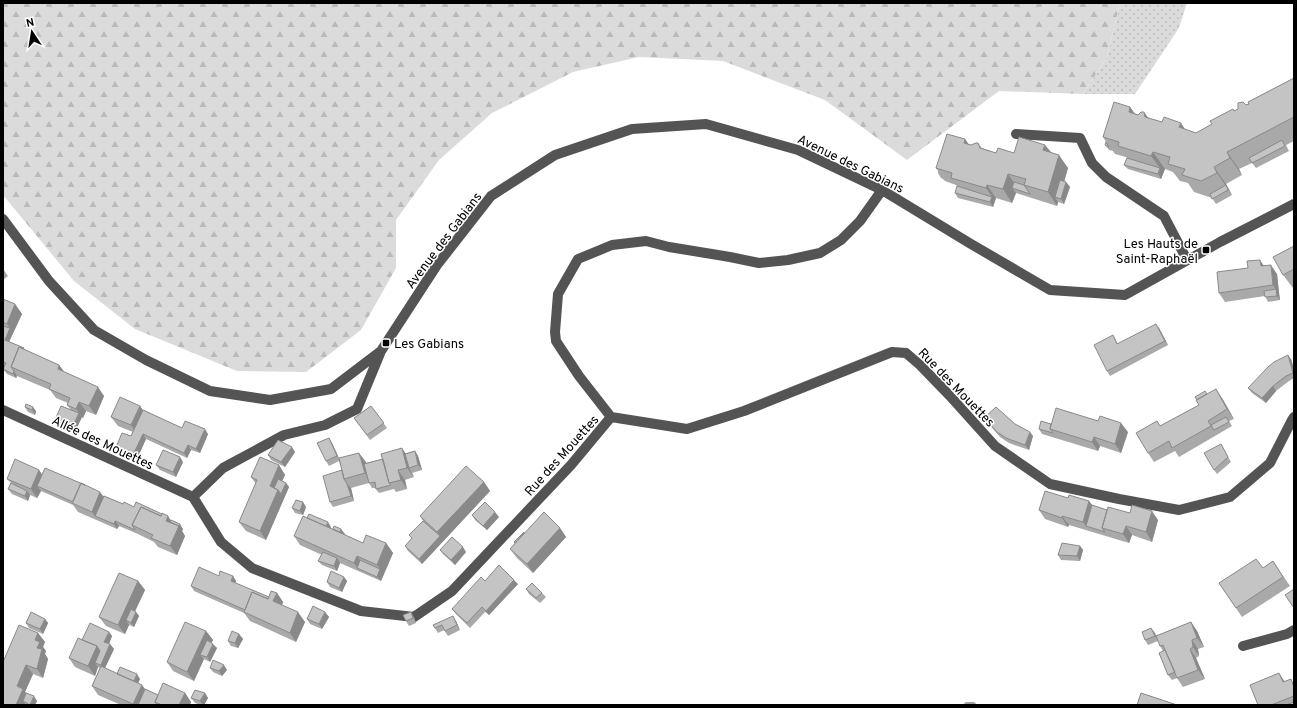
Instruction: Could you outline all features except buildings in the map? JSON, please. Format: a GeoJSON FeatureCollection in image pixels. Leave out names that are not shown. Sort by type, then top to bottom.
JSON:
{"type":"FeatureCollection","features":[{"type":"Feature","properties":{"kind":"street","name":"Avenue des Gabians"},"geometry":{"type":"LineString","coordinates":[[3,218],[49,281],[94,330],[146,360],[210,391],[270,400],[331,389],[381,351],[437,265],[490,196],[555,155],[632,129],[706,124],[798,150],[882,190],[1050,290],[1125,296],[1188,260],[1294,204]]}},
{"type":"Feature","properties":{"kind":"street"},"geometry":{"type":"LineString","coordinates":[[1016,134],[1080,138],[1092,163],[1106,177],[1164,216],[1188,260]]}},
{"type":"Feature","properties":{"kind":"street"},"geometry":{"type":"LineString","coordinates":[[611,417],[579,376],[556,342],[555,332],[558,294],[578,259],[612,245],[646,241],[669,247],[730,257],[759,264],[788,260],[820,253],[841,240],[860,221],[882,190]]}},
{"type":"Feature","properties":{"kind":"street"},"geometry":{"type":"LineString","coordinates":[[193,497],[223,468],[284,434],[325,425],[357,409],[381,351]]}},
{"type":"Feature","properties":{"kind":"street","name":"Rue des Mouettes"},"geometry":{"type":"LineString","coordinates":[[193,497],[221,542],[252,568],[361,611],[414,617],[452,591],[571,465],[611,417],[687,429],[744,411],[892,352],[906,353],[920,365],[950,396],[995,446],[1050,484],[1118,499],[1179,510],[1230,497],[1270,463],[1294,417]]}},
{"type":"Feature","properties":{"kind":"street","name":"Allée des Mouettes"},"geometry":{"type":"LineString","coordinates":[[3,410],[193,497]]}},
{"type":"Feature","properties":{"kind":"street"},"geometry":{"type":"LineString","coordinates":[[1243,646],[1287,634],[1294,630]]}},
{"type":"Feature","properties":{"kind":"green space"},"geometry":{"type":"Polygon","coordinates":[[[3,3],[1120,3],[1107,57],[1083,94],[999,91],[907,160],[825,100],[723,61],[639,57],[573,72],[492,113],[439,160],[396,220],[396,268],[361,330],[306,372],[237,371],[135,329],[74,281],[3,195],[3,3]]]}},
{"type":"Feature","properties":{"kind":"green space"},"geometry":{"type":"Polygon","coordinates":[[[1120,3],[1187,3],[1179,28],[1135,94],[1083,94],[1107,57],[1120,3]]]}},
{"type":"Feature","properties":{"kind":"waterway"},"geometry":{"type":"LineString","coordinates":[[967,705],[973,705]]}},
{"type":"Feature","properties":{"kind":"place","name":"Les Hauts de Saint-Raphaël"},"geometry":{"type":"Point","coordinates":[1206,250]}},
{"type":"Feature","properties":{"kind":"place","name":"Les Gabians"},"geometry":{"type":"Point","coordinates":[386,343]}}]}
